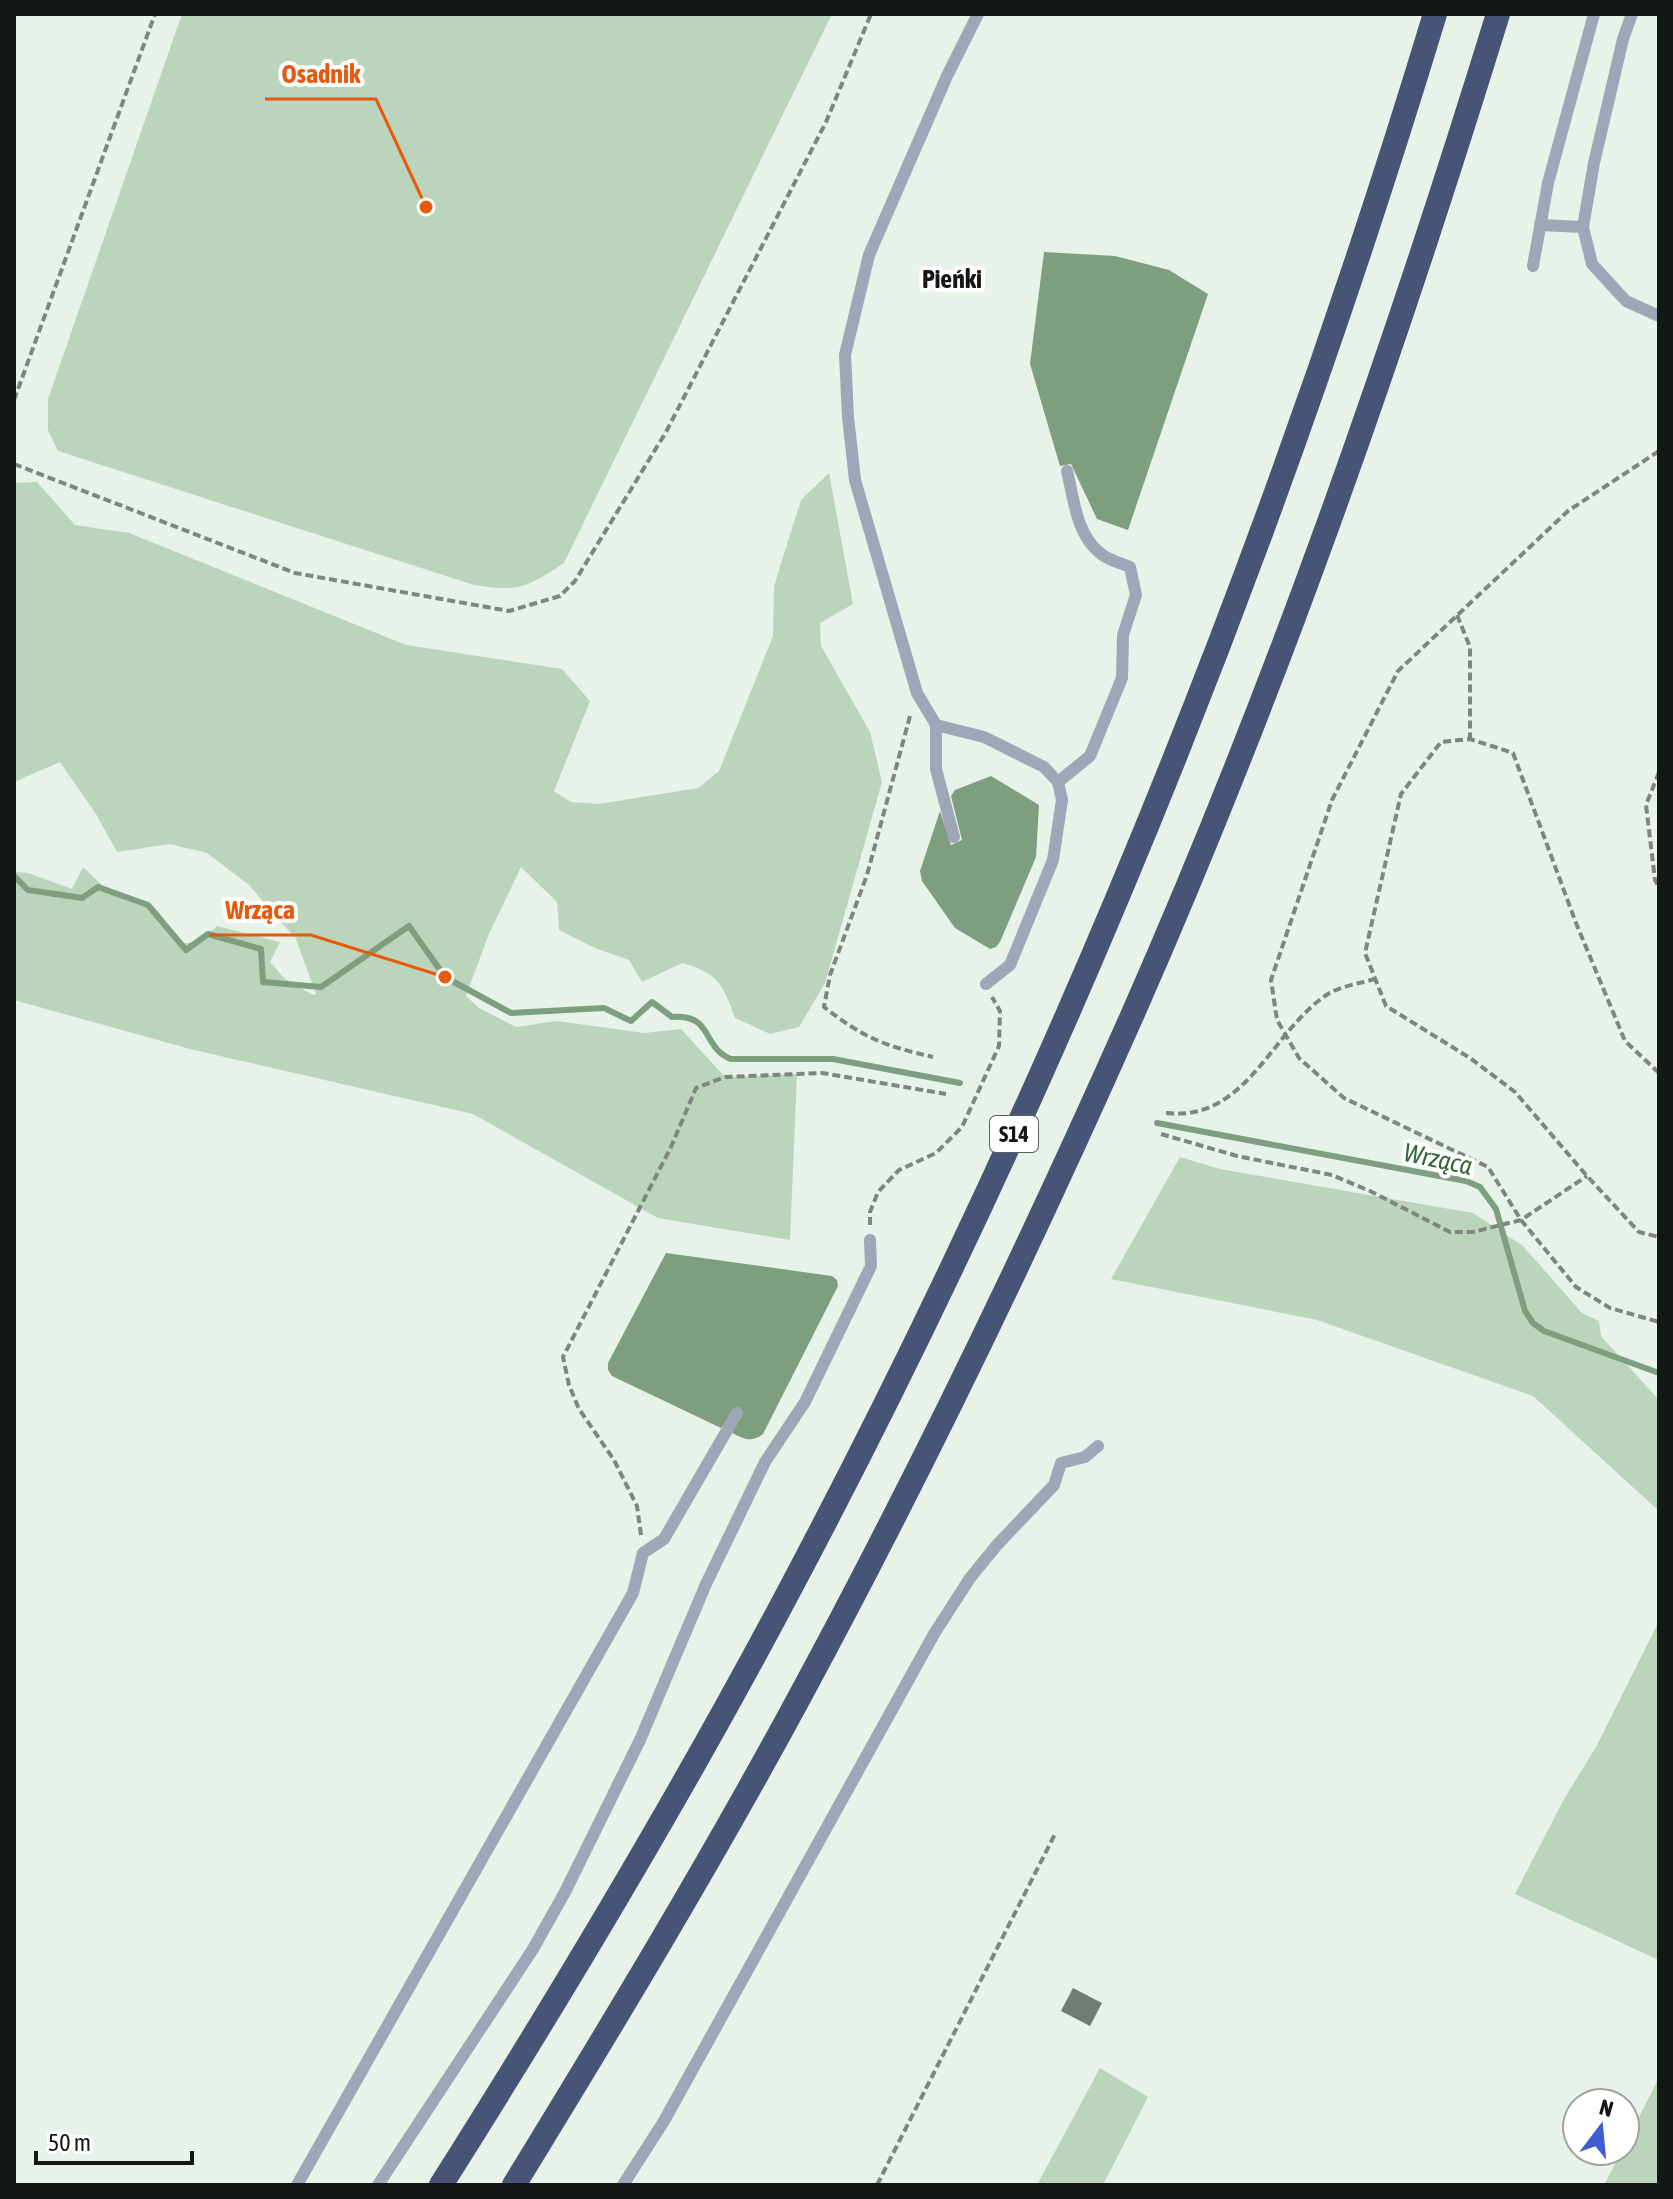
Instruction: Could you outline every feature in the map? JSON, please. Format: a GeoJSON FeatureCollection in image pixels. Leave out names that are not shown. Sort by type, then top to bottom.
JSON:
{"type":"FeatureCollection","features":[{"type":"Feature","properties":{"kind":"highway","name":"S14"},"geometry":{"type":"LineString","coordinates":[[441,2185],[513,2072],[655,1832],[787,1595],[881,1412],[1008,1148],[1138,851],[1217,655],[1310,402],[1435,14]]}},
{"type":"Feature","properties":{"kind":"highway","name":"S14"},"geometry":{"type":"LineString","coordinates":[[514,2185],[612,2025],[798,1700],[929,1448],[1066,1163],[1195,868],[1272,675],[1365,422],[1498,14]]}},
{"type":"Feature","properties":{"kind":"lane"},"geometry":{"type":"LineString","coordinates":[[954,837],[936,769],[936,725],[915,687],[855,480],[845,355],[869,255],[947,76],[978,14]]}},
{"type":"Feature","properties":{"kind":"lane"},"geometry":{"type":"LineString","coordinates":[[1533,266],[1548,183],[1594,14]]}},
{"type":"Feature","properties":{"kind":"lane"},"geometry":{"type":"LineString","coordinates":[[1632,14],[1623,39],[1594,163],[1583,227],[1592,264],[1626,301],[1659,316]]}},
{"type":"Feature","properties":{"kind":"lane"},"geometry":{"type":"LineString","coordinates":[[1540,225],[1583,227]]}},
{"type":"Feature","properties":{"kind":"lane"},"geometry":{"type":"LineString","coordinates":[[1058,782],[1090,756],[1122,678],[1123,635],[1136,595],[1130,567],[1102,555],[1088,540],[1081,527],[1067,471]]}},
{"type":"Feature","properties":{"kind":"lane"},"geometry":{"type":"LineString","coordinates":[[936,725],[984,737],[1044,767],[1058,782],[1062,800],[1053,860],[1010,965],[986,984]]}},
{"type":"Feature","properties":{"kind":"lane"},"geometry":{"type":"LineString","coordinates":[[378,2185],[533,1949],[565,1892],[640,1740],[706,1584],[765,1462],[805,1402],[871,1266],[870,1240]]}},
{"type":"Feature","properties":{"kind":"lane"},"geometry":{"type":"LineString","coordinates":[[297,2185],[633,1593],[643,1553],[664,1539],[737,1413]]}},
{"type":"Feature","properties":{"kind":"lane"},"geometry":{"type":"LineString","coordinates":[[623,2185],[664,2121],[934,1634],[997,1545],[1054,1485],[1061,1463],[1085,1457],[1098,1446]]}},
{"type":"Feature","properties":{"kind":"path"},"geometry":{"type":"LineString","coordinates":[[14,400],[155,14]]}},
{"type":"Feature","properties":{"kind":"path"},"geometry":{"type":"LineString","coordinates":[[14,464],[295,573],[509,611],[560,596],[575,581],[666,432],[826,122],[871,14]]}},
{"type":"Feature","properties":{"kind":"path"},"geometry":{"type":"LineString","coordinates":[[1659,451],[1568,511],[1398,671],[1332,800],[1271,980],[1277,1020],[1299,1058],[1344,1098],[1488,1167],[1521,1220],[1576,1287],[1610,1308],[1659,1322]]}},
{"type":"Feature","properties":{"kind":"path"},"geometry":{"type":"LineString","coordinates":[[1457,615],[1470,647],[1470,739]]}},
{"type":"Feature","properties":{"kind":"path"},"geometry":{"type":"LineString","coordinates":[[915,687],[908,729],[867,875],[830,975],[824,1007],[851,1028],[889,1047],[933,1057]]}},
{"type":"Feature","properties":{"kind":"path"},"geometry":{"type":"LineString","coordinates":[[1659,1073],[1625,1041],[1576,923],[1513,753],[1470,739],[1441,742],[1401,794],[1365,953],[1386,1006],[1470,1058],[1515,1092],[1639,1232],[1659,1237]]}},
{"type":"Feature","properties":{"kind":"path"},"geometry":{"type":"LineString","coordinates":[[1659,772],[1646,805],[1655,880],[1659,887]]}},
{"type":"Feature","properties":{"kind":"path"},"geometry":{"type":"LineString","coordinates":[[1166,1113],[1207,1109],[1223,1101],[1246,1085],[1285,1034],[1329,993],[1375,979]]}},
{"type":"Feature","properties":{"kind":"path"},"geometry":{"type":"LineString","coordinates":[[870,1240],[870,1212],[878,1192],[899,1170],[936,1153],[962,1127],[993,1060],[999,1046],[1000,1011],[986,984]]}},
{"type":"Feature","properties":{"kind":"path"},"geometry":{"type":"LineString","coordinates":[[643,1553],[637,1506],[614,1460],[579,1409],[569,1385],[563,1357],[671,1147],[696,1088],[725,1077],[822,1073],[946,1094]]}},
{"type":"Feature","properties":{"kind":"path"},"geometry":{"type":"LineString","coordinates":[[1161,1134],[1237,1156],[1332,1175],[1450,1232],[1473,1232],[1521,1220],[1587,1176]]}},
{"type":"Feature","properties":{"kind":"path"},"geometry":{"type":"LineString","coordinates":[[877,2185],[1055,1834]]}},
{"type":"Feature","properties":{"kind":"shaded area"},"geometry":{"type":"Polygon","coordinates":[[[182,14],[831,16],[564,563],[522,586],[502,588],[474,585],[58,451],[48,430],[48,399],[182,14]]]}},
{"type":"Feature","properties":{"kind":"shaded area"},"geometry":{"type":"Polygon","coordinates":[[[1044,252],[1115,256],[1169,270],[1208,294],[1128,530],[1097,519],[1071,464],[1060,466],[1030,364],[1044,252]]]}},
{"type":"Feature","properties":{"kind":"shaded area"},"geometry":{"type":"Polygon","coordinates":[[[829,473],[853,604],[820,623],[821,646],[870,732],[882,782],[825,983],[799,1027],[770,1034],[735,1018],[718,982],[704,971],[682,963],[642,982],[629,960],[559,930],[557,902],[521,867],[488,936],[466,996],[479,1008],[516,1027],[557,1021],[644,1033],[681,1029],[725,1077],[797,1074],[790,1240],[658,1218],[473,1114],[190,1049],[14,1000],[14,872],[28,873],[72,889],[83,867],[112,895],[158,911],[179,944],[199,942],[217,926],[280,942],[270,962],[285,979],[316,994],[296,939],[249,885],[207,853],[170,844],[117,852],[96,814],[60,762],[14,782],[14,483],[37,482],[75,525],[129,533],[406,645],[562,669],[590,701],[554,791],[571,802],[599,804],[698,788],[719,771],[773,636],[774,586],[801,500],[829,473]]]}},
{"type":"Feature","properties":{"kind":"shaded area"},"geometry":{"type":"Polygon","coordinates":[[[991,776],[1039,805],[1036,857],[1000,942],[990,949],[955,928],[922,881],[920,871],[940,811],[951,845],[962,840],[951,796],[955,790],[991,776]]]}},
{"type":"Feature","properties":{"kind":"shaded area"},"geometry":{"type":"Polygon","coordinates":[[[1180,1157],[1220,1169],[1473,1213],[1523,1246],[1582,1313],[1599,1321],[1601,1336],[1659,1400],[1659,1511],[1533,1396],[1317,1320],[1111,1279],[1180,1157]]]}},
{"type":"Feature","properties":{"kind":"shaded area"},"geometry":{"type":"Polygon","coordinates":[[[666,1253],[832,1276],[837,1280],[838,1286],[759,1437],[748,1439],[732,1433],[742,1413],[735,1409],[721,1428],[612,1376],[608,1370],[608,1363],[666,1253]]]}},
{"type":"Feature","properties":{"kind":"shaded area"},"geometry":{"type":"Polygon","coordinates":[[[1659,1621],[1659,1960],[1515,1894],[1564,1799],[1596,1747],[1659,1621]]]}},
{"type":"Feature","properties":{"kind":"shaded area"},"geometry":{"type":"Polygon","coordinates":[[[1100,2068],[1148,2097],[1103,2185],[1037,2185],[1100,2068]]]}},
{"type":"Feature","properties":{"kind":"shaded area"},"geometry":{"type":"Polygon","coordinates":[[[1659,2078],[1659,2185],[1604,2185],[1614,2167],[1641,2167],[1641,2113],[1659,2078]]]}},
{"type":"Feature","properties":{"kind":"building"},"geometry":{"type":"Polygon","coordinates":[[[1073,1988],[1102,2003],[1090,2026],[1061,2011],[1073,1988]]]}},
{"type":"Feature","properties":{"kind":"waterway","name":"Wrząca"},"geometry":{"type":"LineString","coordinates":[[14,876],[28,890],[82,898],[98,887],[148,905],[186,950],[208,934],[261,949],[263,982],[321,987],[409,926],[445,977],[511,1013],[604,1008],[631,1021],[652,1002],[672,1017],[695,1021],[715,1047],[731,1059],[833,1059],[960,1083]]}},
{"type":"Feature","properties":{"kind":"waterway","name":"Wrząca"},"geometry":{"type":"LineString","coordinates":[[1157,1123],[1466,1181],[1480,1187],[1496,1209],[1525,1311],[1533,1323],[1544,1331],[1659,1373]]}},
{"type":"Feature","properties":{"kind":"place","name":"Osadnik"},"geometry":{"type":"Point","coordinates":[426,207]}},
{"type":"Feature","properties":{"kind":"place","name":"Wrząca"},"geometry":{"type":"Point","coordinates":[445,977]}},
{"type":"Feature","properties":{"kind":"district","name":"Pieńki"},"geometry":{"type":"Point","coordinates":[952,279]}}]}
